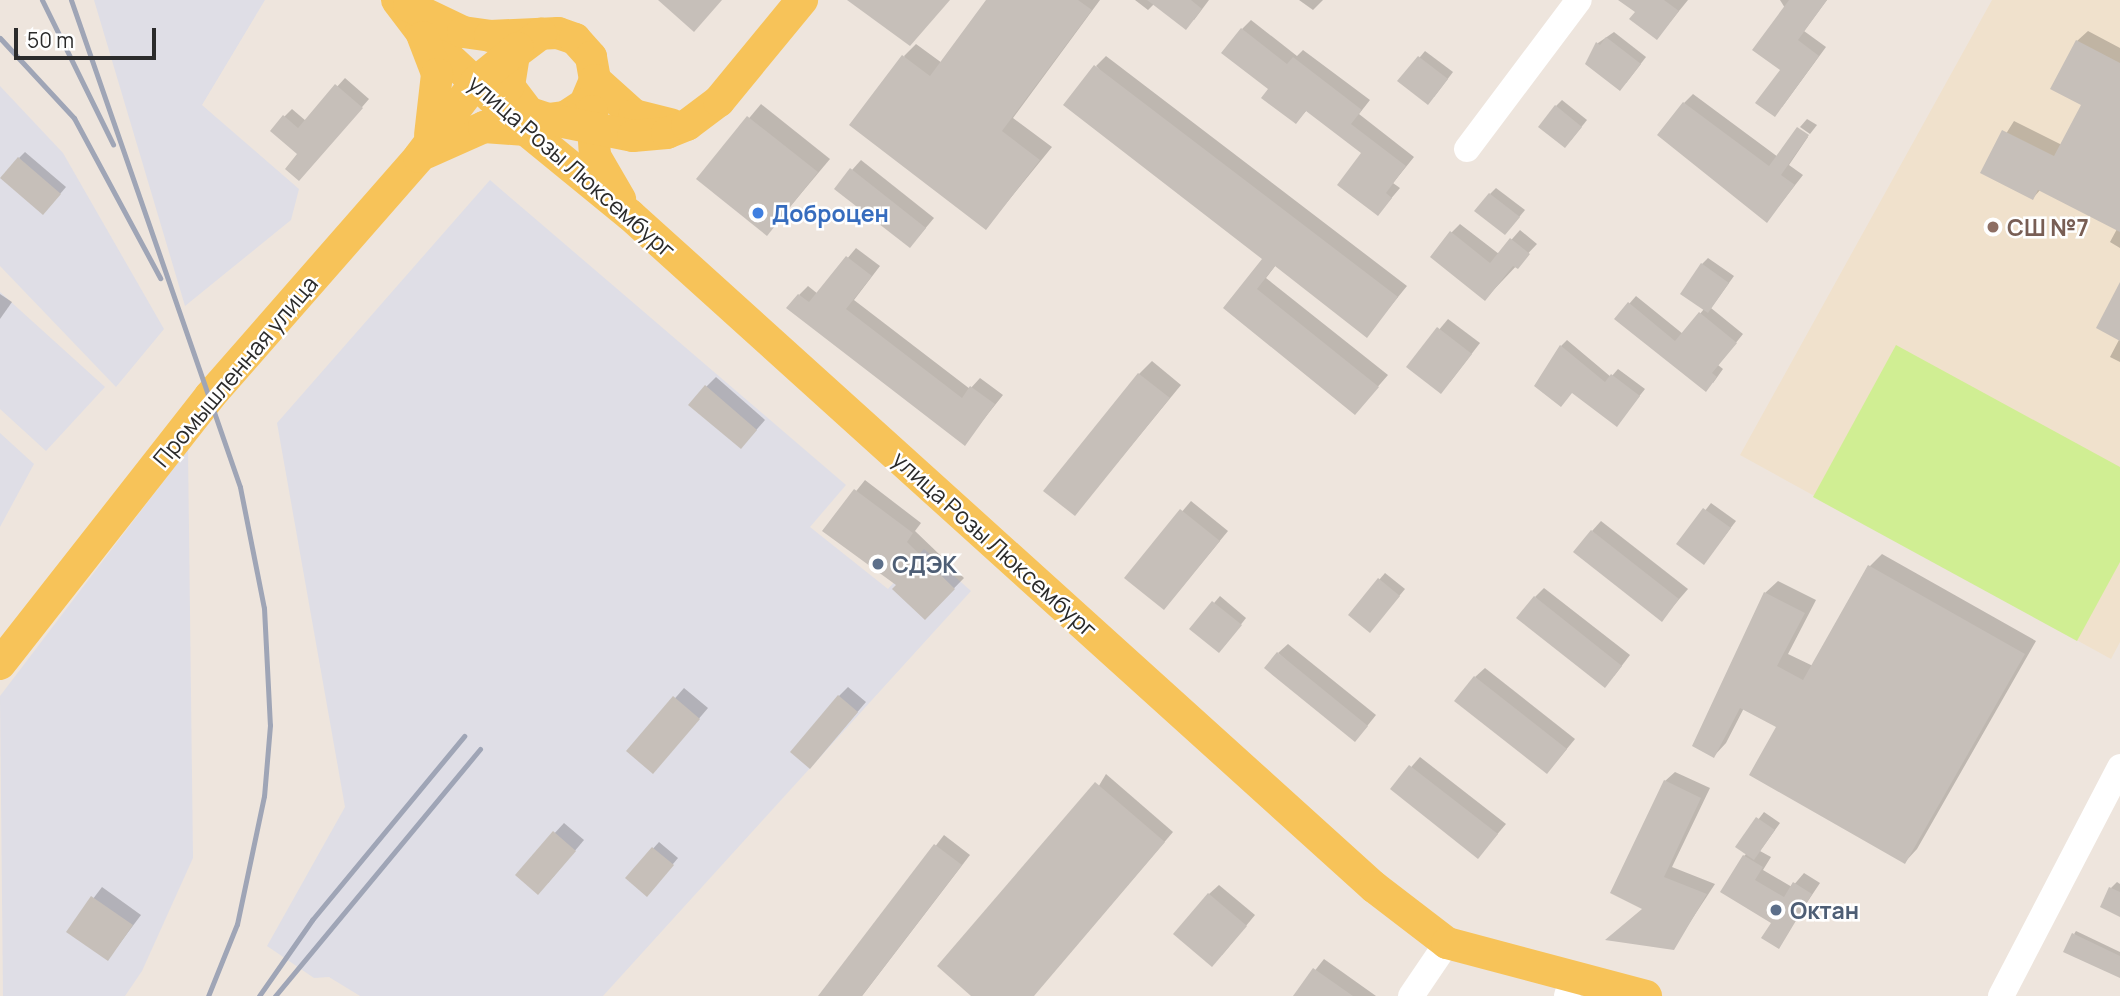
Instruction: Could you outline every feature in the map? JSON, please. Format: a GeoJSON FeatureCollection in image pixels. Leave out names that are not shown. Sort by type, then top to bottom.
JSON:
{"type":"FeatureCollection","features":[{"type":"Feature","properties":{"kind":"main road","name":"улица Розы Люксембург"},"geometry":{"type":"LineString","coordinates":[[398,0],[421,32],[476,82],[537,125],[630,215],[1374,887],[1447,943],[1569,987],[1646,996]]}},
{"type":"Feature","properties":{"kind":"main road"},"geometry":{"type":"LineString","coordinates":[[398,0],[463,32],[530,41],[558,33],[580,43],[591,57],[594,84],[590,130],[596,156],[630,215]]}},
{"type":"Feature","properties":{"kind":"main road"},"geometry":{"type":"LineString","coordinates":[[423,150],[467,131],[501,125],[537,125],[648,136],[687,125],[725,94],[802,0]]}},
{"type":"Feature","properties":{"kind":"main road"},"geometry":{"type":"LineString","coordinates":[[421,32],[438,74],[423,150]]}},
{"type":"Feature","properties":{"kind":"main road"},"geometry":{"type":"LineString","coordinates":[[530,41],[508,73],[514,99],[537,125]]}},
{"type":"Feature","properties":{"kind":"main road","name":"Промышленная улица"},"geometry":{"type":"LineString","coordinates":[[0,664],[210,396],[423,150],[476,82],[530,41]]}},
{"type":"Feature","properties":{"kind":"main road"},"geometry":{"type":"LineString","coordinates":[[594,84],[643,120],[687,125]]}},
{"type":"Feature","properties":{"kind":"main road"},"geometry":{"type":"LineString","coordinates":[[537,125],[576,112],[594,84]]}},
{"type":"Feature","properties":{"kind":"street"},"geometry":{"type":"LineString","coordinates":[[1466,149],[1578,0]]}},
{"type":"Feature","properties":{"kind":"street"},"geometry":{"type":"LineString","coordinates":[[2001,996],[2120,767]]}},
{"type":"Feature","properties":{"kind":"street"},"geometry":{"type":"LineString","coordinates":[[1412,996],[1447,943]]}},
{"type":"Feature","properties":{"kind":"shaded area"},"geometry":{"type":"Polygon","coordinates":[[[94,0],[265,0],[202,105],[299,189],[291,220],[185,306],[94,0]]]}},
{"type":"Feature","properties":{"kind":"shaded area","name":"СШ №7"},"geometry":{"type":"Polygon","coordinates":[[[1992,0],[2120,0],[2120,642],[2111,659],[1740,455],[1992,0]]]}},
{"type":"Feature","properties":{"kind":"shaded area"},"geometry":{"type":"Polygon","coordinates":[[[0,86],[63,153],[164,329],[116,387],[0,266],[0,86]]]}},
{"type":"Feature","properties":{"kind":"shaded area"},"geometry":{"type":"Polygon","coordinates":[[[490,180],[846,485],[810,527],[888,589],[924,549],[971,591],[603,996],[360,996],[329,977],[314,978],[267,946],[345,807],[277,423],[490,180]]]}},
{"type":"Feature","properties":{"kind":"shaded area"},"geometry":{"type":"Polygon","coordinates":[[[0,292],[105,387],[46,451],[0,409],[0,292]]]}},
{"type":"Feature","properties":{"kind":"shaded area"},"geometry":{"type":"Polygon","coordinates":[[[0,433],[34,464],[0,527],[0,433]]]}},
{"type":"Feature","properties":{"kind":"shaded area"},"geometry":{"type":"Polygon","coordinates":[[[188,449],[193,858],[142,971],[125,996],[3,996],[0,696],[188,449]]]}},
{"type":"Feature","properties":{"kind":"green space"},"geometry":{"type":"Polygon","coordinates":[[[1896,345],[2120,467],[2120,562],[2077,641],[1813,497],[1896,345]]]}},
{"type":"Feature","properties":{"kind":"building"},"geometry":{"type":"Polygon","coordinates":[[[658,0],[722,0],[694,32],[658,0]]]}},
{"type":"Feature","properties":{"kind":"building"},"geometry":{"type":"Polygon","coordinates":[[[847,0],[950,0],[910,46],[847,0]]]}},
{"type":"Feature","properties":{"kind":"building"},"geometry":{"type":"Polygon","coordinates":[[[986,0],[1078,0],[1092,10],[1002,131],[1040,160],[986,230],[849,125],[902,55],[930,76],[986,0]]]}},
{"type":"Feature","properties":{"kind":"building"},"geometry":{"type":"Polygon","coordinates":[[[1147,0],[1191,0],[1202,9],[1186,30],[1147,0]]]}},
{"type":"Feature","properties":{"kind":"building"},"geometry":{"type":"Polygon","coordinates":[[[1618,0],[1664,0],[1679,11],[1657,40],[1629,19],[1635,12],[1618,0]]]}},
{"type":"Feature","properties":{"kind":"building"},"geometry":{"type":"Polygon","coordinates":[[[1789,0],[1827,0],[1798,40],[1819,56],[1775,117],[1755,103],[1780,70],[1752,50],[1789,0]]]}},
{"type":"Feature","properties":{"kind":"building"},"geometry":{"type":"Polygon","coordinates":[[[1241,28],[1287,64],[1293,57],[1362,110],[1351,124],[1406,166],[1386,193],[1392,198],[1378,216],[1337,185],[1361,153],[1306,111],[1296,124],[1261,98],[1268,89],[1221,53],[1241,28]]]}},
{"type":"Feature","properties":{"kind":"building"},"geometry":{"type":"Polygon","coordinates":[[[1606,37],[1641,64],[1620,91],[1585,64],[1596,42],[1600,45],[1606,37]]]}},
{"type":"Feature","properties":{"kind":"building"},"geometry":{"type":"Polygon","coordinates":[[[2076,40],[2120,63],[2120,232],[2038,190],[2033,200],[1980,173],[2002,130],[2054,156],[2081,105],[2050,89],[2076,40]]]}},
{"type":"Feature","properties":{"kind":"building"},"geometry":{"type":"Polygon","coordinates":[[[1418,56],[1448,79],[1428,105],[1397,81],[1418,56]]]}},
{"type":"Feature","properties":{"kind":"building"},"geometry":{"type":"Polygon","coordinates":[[[1094,65],[1398,297],[1367,338],[1275,266],[1257,289],[1379,387],[1355,415],[1223,308],[1262,259],[1063,105],[1094,65]]]}},
{"type":"Feature","properties":{"kind":"building"},"geometry":{"type":"Polygon","coordinates":[[[335,84],[363,108],[299,181],[285,169],[297,154],[270,131],[283,115],[298,128],[335,84]]]}},
{"type":"Feature","properties":{"kind":"building"},"geometry":{"type":"Polygon","coordinates":[[[1683,102],[1769,166],[1797,127],[1809,135],[1781,175],[1795,185],[1767,223],[1657,135],[1683,102]]]}},
{"type":"Feature","properties":{"kind":"building"},"geometry":{"type":"Polygon","coordinates":[[[1555,105],[1582,127],[1565,148],[1538,127],[1555,105]]]}},
{"type":"Feature","properties":{"kind":"building"},"geometry":{"type":"Polygon","coordinates":[[[747,116],[818,172],[767,236],[696,179],[747,116]]]}},
{"type":"Feature","properties":{"kind":"building"},"geometry":{"type":"Polygon","coordinates":[[[18,157],[61,194],[43,215],[0,178],[18,157]]]}},
{"type":"Feature","properties":{"kind":"building"},"geometry":{"type":"Polygon","coordinates":[[[850,168],[926,228],[910,248],[834,189],[850,168]]]}},
{"type":"Feature","properties":{"kind":"building"},"geometry":{"type":"Polygon","coordinates":[[[1489,193],[1520,217],[1505,235],[1474,211],[1489,193]]]}},
{"type":"Feature","properties":{"kind":"building"},"geometry":{"type":"Polygon","coordinates":[[[1450,231],[1490,263],[1510,238],[1530,254],[1518,269],[1513,266],[1485,301],[1430,257],[1450,231]]]}},
{"type":"Feature","properties":{"kind":"building"},"geometry":{"type":"Polygon","coordinates":[[[846,256],[872,276],[846,309],[962,398],[970,386],[995,404],[965,446],[786,308],[798,294],[809,302],[846,256]]]}},
{"type":"Feature","properties":{"kind":"building"},"geometry":{"type":"Polygon","coordinates":[[[1701,263],[1729,283],[1708,313],[1680,294],[1701,263]]]}},
{"type":"Feature","properties":{"kind":"building"},"geometry":{"type":"Polygon","coordinates":[[[2120,282],[2120,341],[2096,328],[2120,282]]]}},
{"type":"Feature","properties":{"kind":"building"},"geometry":{"type":"Polygon","coordinates":[[[1628,302],[1675,341],[1699,312],[1737,343],[1712,373],[1717,377],[1706,392],[1614,319],[1628,302]]]}},
{"type":"Feature","properties":{"kind":"building"},"geometry":{"type":"Polygon","coordinates":[[[1437,327],[1472,354],[1441,394],[1406,367],[1437,327]]]}},
{"type":"Feature","properties":{"kind":"building"},"geometry":{"type":"Polygon","coordinates":[[[1560,345],[1605,382],[1611,374],[1640,396],[1617,427],[1572,393],[1561,407],[1534,386],[1560,345]]]}},
{"type":"Feature","properties":{"kind":"building"},"geometry":{"type":"Polygon","coordinates":[[[1138,373],[1170,398],[1075,516],[1043,491],[1138,373]]]}},
{"type":"Feature","properties":{"kind":"building"},"geometry":{"type":"Polygon","coordinates":[[[705,385],[757,430],[741,449],[688,405],[705,385]]]}},
{"type":"Feature","properties":{"kind":"building"},"geometry":{"type":"Polygon","coordinates":[[[854,489],[913,533],[907,542],[955,589],[925,620],[892,589],[896,585],[822,531],[854,489]]]}},
{"type":"Feature","properties":{"kind":"building"},"geometry":{"type":"Polygon","coordinates":[[[1703,508],[1731,528],[1704,565],[1676,544],[1703,508]]]}},
{"type":"Feature","properties":{"kind":"building"},"geometry":{"type":"Polygon","coordinates":[[[1180,509],[1220,541],[1164,610],[1124,578],[1180,509]]]}},
{"type":"Feature","properties":{"kind":"building"},"geometry":{"type":"Polygon","coordinates":[[[1591,530],[1679,599],[1662,622],[1573,552],[1591,530]]]}},
{"type":"Feature","properties":{"kind":"building"},"geometry":{"type":"Polygon","coordinates":[[[1868,565],[2025,654],[1905,864],[1749,775],[1776,727],[1740,708],[1714,758],[1692,746],[1764,592],[1805,613],[1777,666],[1803,680],[1868,565]]]}},
{"type":"Feature","properties":{"kind":"building"},"geometry":{"type":"Polygon","coordinates":[[[1378,578],[1400,596],[1370,633],[1348,615],[1378,578]]]}},
{"type":"Feature","properties":{"kind":"building"},"geometry":{"type":"Polygon","coordinates":[[[1534,596],[1622,666],[1605,688],[1516,618],[1534,596]]]}},
{"type":"Feature","properties":{"kind":"building"},"geometry":{"type":"Polygon","coordinates":[[[1212,601],[1242,625],[1219,653],[1189,629],[1212,601]]]}},
{"type":"Feature","properties":{"kind":"building"},"geometry":{"type":"Polygon","coordinates":[[[1277,652],[1368,726],[1355,742],[1264,668],[1277,652]]]}},
{"type":"Feature","properties":{"kind":"building"},"geometry":{"type":"Polygon","coordinates":[[[1474,676],[1567,749],[1547,774],[1454,701],[1474,676]]]}},
{"type":"Feature","properties":{"kind":"building"},"geometry":{"type":"Polygon","coordinates":[[[838,695],[858,712],[810,769],[790,752],[838,695]]]}},
{"type":"Feature","properties":{"kind":"building"},"geometry":{"type":"Polygon","coordinates":[[[673,696],[700,719],[653,774],[626,751],[673,696]]]}},
{"type":"Feature","properties":{"kind":"building"},"geometry":{"type":"Polygon","coordinates":[[[1409,765],[1498,834],[1478,859],[1390,789],[1409,765]]]}},
{"type":"Feature","properties":{"kind":"building"},"geometry":{"type":"Polygon","coordinates":[[[1664,780],[1701,798],[1664,877],[1707,894],[1674,950],[1605,940],[1642,909],[1610,893],[1664,780]]]}},
{"type":"Feature","properties":{"kind":"building"},"geometry":{"type":"Polygon","coordinates":[[[1095,782],[1165,842],[1034,996],[971,996],[937,966],[1095,782]]]}},
{"type":"Feature","properties":{"kind":"building"},"geometry":{"type":"Polygon","coordinates":[[[1756,817],[1775,830],[1754,860],[1735,847],[1756,817]]]}},
{"type":"Feature","properties":{"kind":"building"},"geometry":{"type":"Polygon","coordinates":[[[553,831],[576,851],[538,895],[515,875],[553,831]]]}},
{"type":"Feature","properties":{"kind":"building"},"geometry":{"type":"Polygon","coordinates":[[[934,844],[962,865],[862,996],[818,996],[934,844]]]}},
{"type":"Feature","properties":{"kind":"building"},"geometry":{"type":"Polygon","coordinates":[[[652,847],[674,865],[647,897],[625,878],[652,847]]]}},
{"type":"Feature","properties":{"kind":"building","name":"Октан"},"geometry":{"type":"Polygon","coordinates":[[[1743,855],[1763,867],[1755,880],[1784,897],[1793,882],[1812,894],[1779,949],[1761,938],[1771,923],[1720,892],[1743,855]]]}},
{"type":"Feature","properties":{"kind":"building"},"geometry":{"type":"Polygon","coordinates":[[[2109,887],[2120,892],[2120,917],[2100,907],[2109,887]]]}},
{"type":"Feature","properties":{"kind":"building"},"geometry":{"type":"Polygon","coordinates":[[[1208,893],[1247,926],[1212,967],[1173,934],[1208,893]]]}},
{"type":"Feature","properties":{"kind":"building"},"geometry":{"type":"Polygon","coordinates":[[[91,896],[133,925],[108,961],[66,932],[91,896]]]}},
{"type":"Feature","properties":{"kind":"building"},"geometry":{"type":"Polygon","coordinates":[[[2072,933],[2120,956],[2120,978],[2063,952],[2072,933]]]}},
{"type":"Feature","properties":{"kind":"building"},"geometry":{"type":"Polygon","coordinates":[[[1313,968],[1353,996],[1293,996],[1313,968]]]}},
{"type":"Feature","properties":{"kind":"railway"},"geometry":{"type":"LineString","coordinates":[[42,0],[113,144]]}},
{"type":"Feature","properties":{"kind":"railway"},"geometry":{"type":"LineString","coordinates":[[71,0],[240,487],[264,608],[270,725],[264,796],[237,924],[208,996]]}},
{"type":"Feature","properties":{"kind":"railway"},"geometry":{"type":"LineString","coordinates":[[0,38],[74,118],[160,278]]}},
{"type":"Feature","properties":{"kind":"railway"},"geometry":{"type":"LineString","coordinates":[[259,996],[312,920],[464,736]]}},
{"type":"Feature","properties":{"kind":"railway"},"geometry":{"type":"LineString","coordinates":[[275,996],[480,749]]}},
{"type":"Feature","properties":{"kind":"place","name":"Доброцен"},"geometry":{"type":"Point","coordinates":[758,213]}},
{"type":"Feature","properties":{"kind":"place","name":"СШ №7"},"geometry":{"type":"Point","coordinates":[1993,227]}},
{"type":"Feature","properties":{"kind":"place","name":"СДЭК"},"geometry":{"type":"Point","coordinates":[878,564]}},
{"type":"Feature","properties":{"kind":"place","name":"Октан"},"geometry":{"type":"Point","coordinates":[1776,910]}}]}
